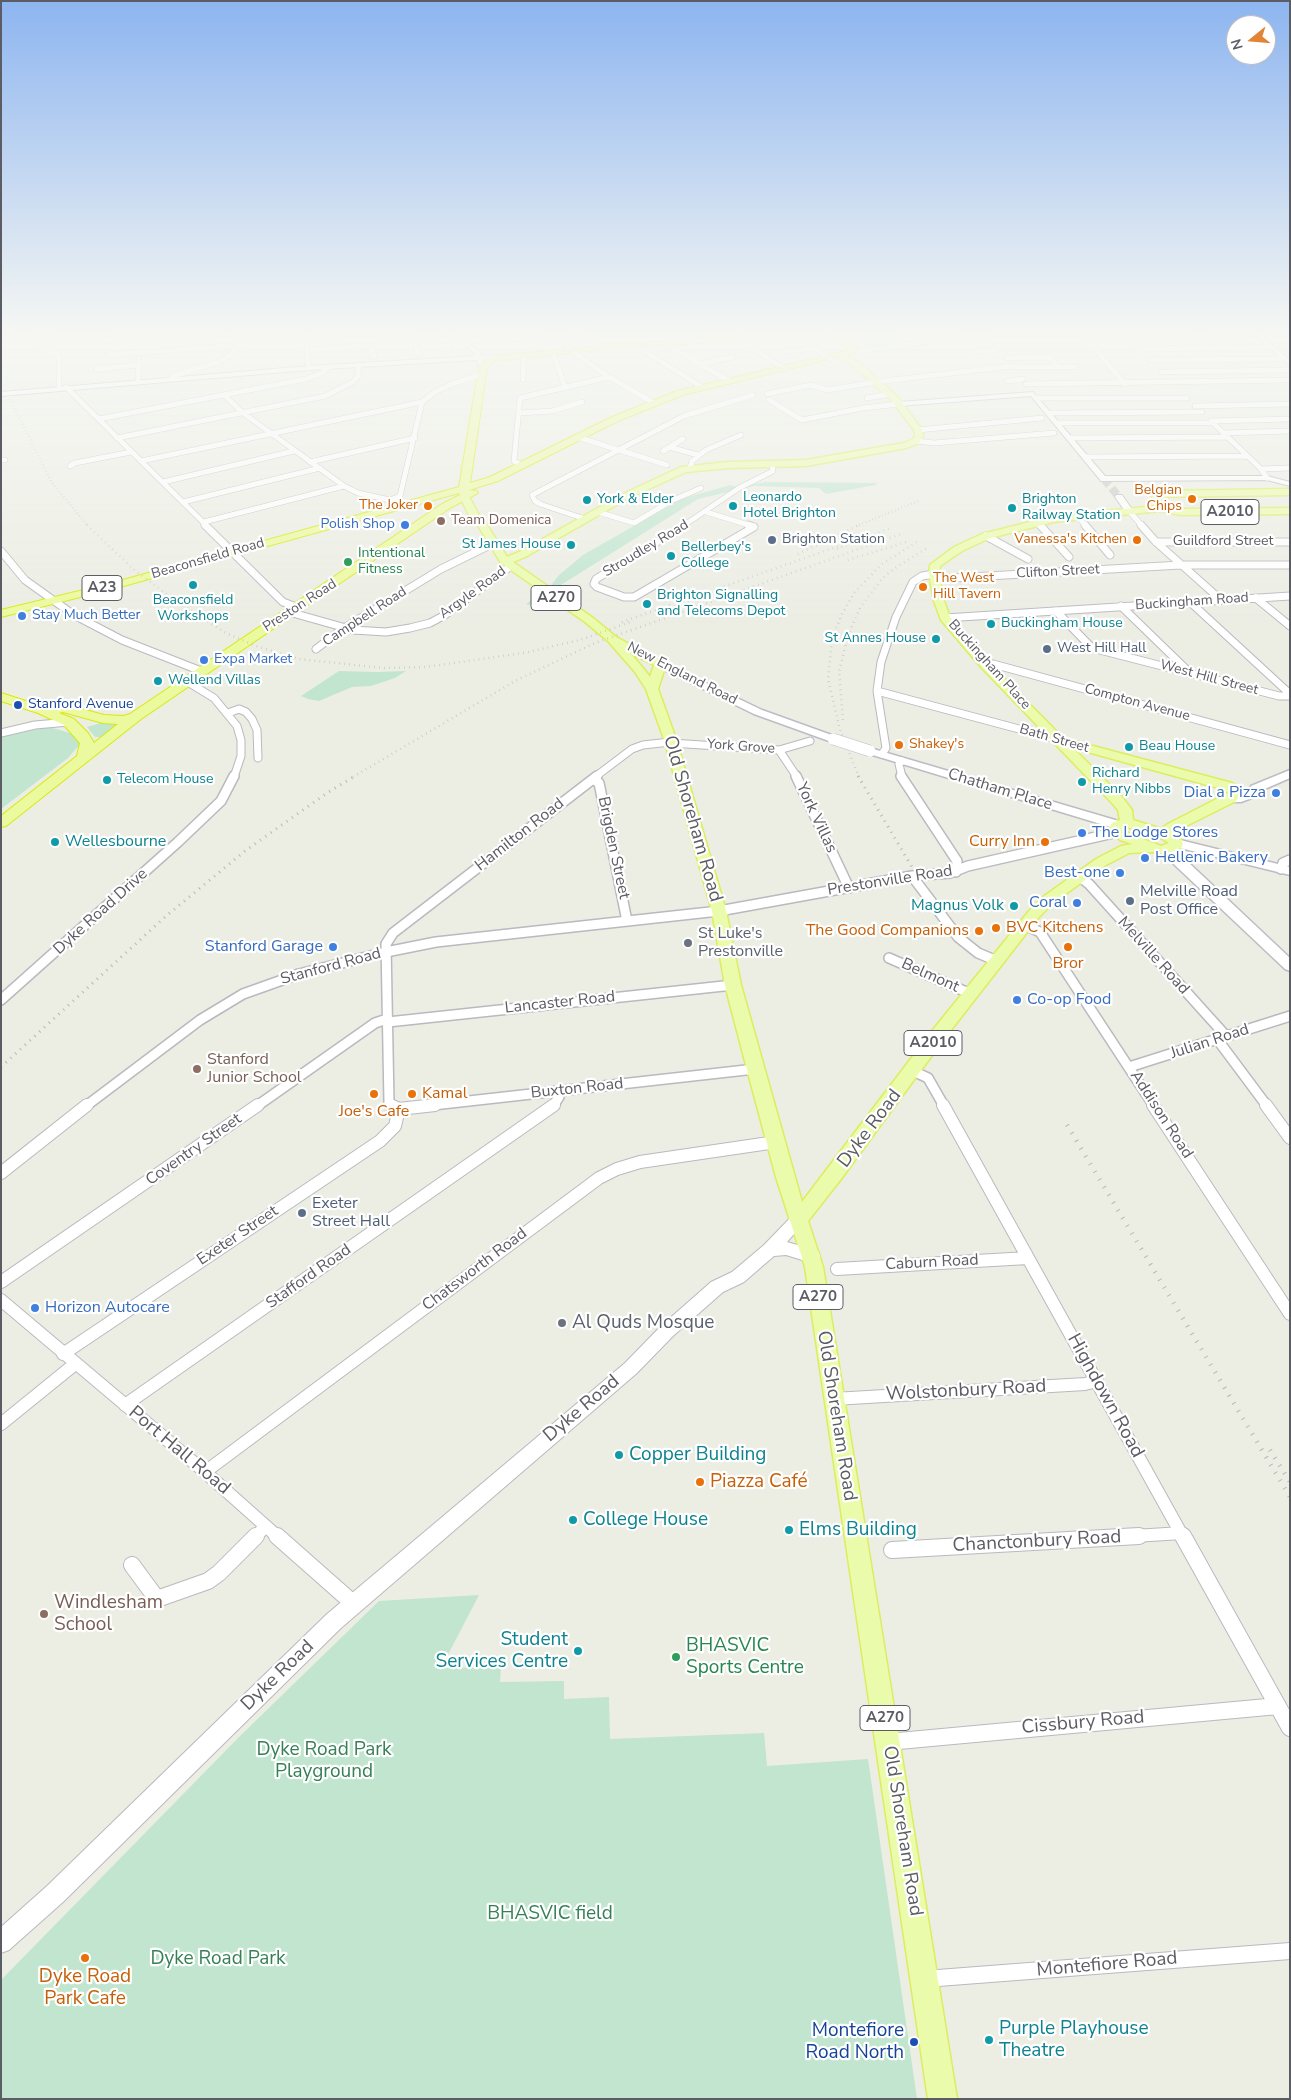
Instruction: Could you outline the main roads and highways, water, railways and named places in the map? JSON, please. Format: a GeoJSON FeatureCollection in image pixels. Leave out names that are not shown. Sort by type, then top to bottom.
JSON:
{"type":"FeatureCollection","features":[{"type":"Feature","properties":{"kind":"highway"},"geometry":{"type":"LineString","coordinates":[[465,493],[474,432]]}},
{"type":"Feature","properties":{"kind":"highway","name":"A23"},"geometry":{"type":"LineString","coordinates":[[465,493],[492,483],[494,479],[588,432]]}},
{"type":"Feature","properties":{"kind":"highway","name":"Beaconsfield Road"},"geometry":{"type":"LineString","coordinates":[[1,614],[116,585],[415,501],[465,493]]}},
{"type":"Feature","properties":{"kind":"highway","name":"Preston Road"},"geometry":{"type":"LineString","coordinates":[[136,716],[465,493]]}},
{"type":"Feature","properties":{"kind":"highway","name":"A23"},"geometry":{"type":"LineString","coordinates":[[1,697],[43,710],[72,725],[103,719]]}},
{"type":"Feature","properties":{"kind":"highway","name":"A23"},"geometry":{"type":"LineString","coordinates":[[43,710],[63,708],[103,719],[123,720],[136,716]]}},
{"type":"Feature","properties":{"kind":"highway","name":"A23"},"geometry":{"type":"LineString","coordinates":[[1,823],[136,716]]}},
{"type":"Feature","properties":{"kind":"highway"},"geometry":{"type":"LineString","coordinates":[[72,725],[87,744],[87,749],[82,758]]}},
{"type":"Feature","properties":{"kind":"main road"},"geometry":{"type":"LineString","coordinates":[[506,561],[523,554],[650,484],[690,468],[819,462],[906,445],[916,441],[919,436],[918,432]]}},
{"type":"Feature","properties":{"kind":"main road","name":"A2010"},"geometry":{"type":"LineString","coordinates":[[1160,508],[1161,504],[1157,497],[1158,494],[1288,492]]}},
{"type":"Feature","properties":{"kind":"main road","name":"New England Road"},"geometry":{"type":"LineString","coordinates":[[465,493],[476,520],[474,524],[490,544],[495,556],[506,561],[589,620],[612,639],[758,712],[876,753]]}},
{"type":"Feature","properties":{"kind":"main road","name":"A2010"},"geometry":{"type":"LineString","coordinates":[[938,562],[958,549],[986,536],[1037,522],[1077,516],[1160,508],[1181,512],[1290,511]]}},
{"type":"Feature","properties":{"kind":"main road","name":"Buckingham Place"},"geometry":{"type":"LineString","coordinates":[[938,562],[935,565],[934,576],[945,618],[984,665],[1060,740],[1069,753],[1080,751],[1124,810],[1123,833]]}},
{"type":"Feature","properties":{"kind":"main road","name":"Old Shoreham Road"},"geometry":{"type":"LineString","coordinates":[[612,639],[639,670],[652,689],[671,742],[719,911],[733,985],[754,1068],[798,1220],[812,1256],[943,2099]]}},
{"type":"Feature","properties":{"kind":"main road"},"geometry":{"type":"LineString","coordinates":[[652,689],[660,664]]}},
{"type":"Feature","properties":{"kind":"main road","name":"Bath Street"},"geometry":{"type":"LineString","coordinates":[[1080,751],[1231,793]]}},
{"type":"Feature","properties":{"kind":"main road","name":"Chatham Place"},"geometry":{"type":"LineString","coordinates":[[876,753],[1123,833]]}},
{"type":"Feature","properties":{"kind":"main road"},"geometry":{"type":"LineString","coordinates":[[1169,842],[1172,828],[1231,793],[1241,798],[1253,793],[1255,789],[1290,774]]}},
{"type":"Feature","properties":{"kind":"main road"},"geometry":{"type":"LineString","coordinates":[[1123,833],[1287,867]]}},
{"type":"Feature","properties":{"kind":"main road","name":"Dyke Road"},"geometry":{"type":"LineString","coordinates":[[798,1220],[836,1174],[971,994],[1025,925],[1048,900],[1101,862],[1123,833],[1153,848],[1169,842]]}},
{"type":"Feature","properties":{"kind":"main road"},"geometry":{"type":"LineString","coordinates":[[1169,842],[1290,966]]}},
{"type":"Feature","properties":{"kind":"tunnel"},"geometry":{"type":"LineString","coordinates":[[1104,479],[1119,497]]}},
{"type":"Feature","properties":{"kind":"railway"},"geometry":{"type":"LineString","coordinates":[[26,432],[52,483],[88,526]]}},
{"type":"Feature","properties":{"kind":"railway"},"geometry":{"type":"LineString","coordinates":[[856,526],[919,501]]}},
{"type":"Feature","properties":{"kind":"railway"},"geometry":{"type":"LineString","coordinates":[[798,554],[859,525]]}},
{"type":"Feature","properties":{"kind":"railway"},"geometry":{"type":"LineString","coordinates":[[88,526],[133,569],[180,604],[226,633],[256,646],[299,659],[384,668],[425,667],[524,653],[580,640],[630,622]]}},
{"type":"Feature","properties":{"kind":"railway"},"geometry":{"type":"LineString","coordinates":[[837,549],[890,528]]}},
{"type":"Feature","properties":{"kind":"railway"},"geometry":{"type":"LineString","coordinates":[[353,777],[515,681],[595,643],[901,534]]}},
{"type":"Feature","properties":{"kind":"railway"},"geometry":{"type":"LineString","coordinates":[[848,560],[910,541]]}},
{"type":"Feature","properties":{"kind":"railway"},"geometry":{"type":"LineString","coordinates":[[859,777],[840,730],[828,679],[832,639],[842,614],[854,593],[882,564],[917,542]]}},
{"type":"Feature","properties":{"kind":"railway"},"geometry":{"type":"LineString","coordinates":[[691,598],[842,545]]}},
{"type":"Feature","properties":{"kind":"railway"},"geometry":{"type":"LineString","coordinates":[[843,720],[839,672],[848,635],[860,608],[880,581],[892,570],[927,548]]}},
{"type":"Feature","properties":{"kind":"railway"},"geometry":{"type":"LineString","coordinates":[[665,610],[698,598]]}},
{"type":"Feature","properties":{"kind":"railway"},"geometry":{"type":"LineString","coordinates":[[622,622],[670,605]]}},
{"type":"Feature","properties":{"kind":"railway"},"geometry":{"type":"LineString","coordinates":[[1,1067],[165,917],[245,851],[327,793],[355,776]]}},
{"type":"Feature","properties":{"kind":"railway"},"geometry":{"type":"LineString","coordinates":[[858,776],[912,867]]}},
{"type":"Feature","properties":{"kind":"railway"},"geometry":{"type":"LineString","coordinates":[[1067,1125],[1290,1497]]}},
{"type":"Feature","properties":{"kind":"railway"},"geometry":{"type":"LineString","coordinates":[[1270,1450],[1290,1482]]}},
{"type":"Feature","properties":{"kind":"place","name":"Belgian Chips"},"geometry":{"type":"Point","coordinates":[1192,499]}},
{"type":"Feature","properties":{"kind":"place","name":"York & Elder"},"geometry":{"type":"Point","coordinates":[587,500]}},
{"type":"Feature","properties":{"kind":"place","name":"The Joker"},"geometry":{"type":"Point","coordinates":[428,506]}},
{"type":"Feature","properties":{"kind":"place","name":"Leonardo Hotel Brighton"},"geometry":{"type":"Point","coordinates":[733,506]}},
{"type":"Feature","properties":{"kind":"place","name":"Brighton Railway Station"},"geometry":{"type":"Point","coordinates":[1012,508]}},
{"type":"Feature","properties":{"kind":"place","name":"Team Domenica"},"geometry":{"type":"Point","coordinates":[441,521]}},
{"type":"Feature","properties":{"kind":"place","name":"Polish Shop"},"geometry":{"type":"Point","coordinates":[405,525]}},
{"type":"Feature","properties":{"kind":"place","name":"Brighton Station"},"geometry":{"type":"Point","coordinates":[772,540]}},
{"type":"Feature","properties":{"kind":"place","name":"Vanessa's Kitchen"},"geometry":{"type":"Point","coordinates":[1137,540]}},
{"type":"Feature","properties":{"kind":"place","name":"St James House"},"geometry":{"type":"Point","coordinates":[571,545]}},
{"type":"Feature","properties":{"kind":"place","name":"Bellerbey's College"},"geometry":{"type":"Point","coordinates":[671,556]}},
{"type":"Feature","properties":{"kind":"place","name":"Intentional Fitness"},"geometry":{"type":"Point","coordinates":[348,562]}},
{"type":"Feature","properties":{"kind":"place","name":"Beaconsfield Workshops"},"geometry":{"type":"Point","coordinates":[193,585]}},
{"type":"Feature","properties":{"kind":"place","name":"The West Hill Tavern"},"geometry":{"type":"Point","coordinates":[923,587]}},
{"type":"Feature","properties":{"kind":"place","name":"Brighton Signalling and Telecoms Depot"},"geometry":{"type":"Point","coordinates":[647,604]}},
{"type":"Feature","properties":{"kind":"place","name":"Stay Much Better"},"geometry":{"type":"Point","coordinates":[22,616]}},
{"type":"Feature","properties":{"kind":"place","name":"Buckingham House"},"geometry":{"type":"Point","coordinates":[991,624]}},
{"type":"Feature","properties":{"kind":"place","name":"St Annes House"},"geometry":{"type":"Point","coordinates":[936,639]}},
{"type":"Feature","properties":{"kind":"place","name":"West Hill Hall"},"geometry":{"type":"Point","coordinates":[1047,649]}},
{"type":"Feature","properties":{"kind":"place","name":"Expa Market"},"geometry":{"type":"Point","coordinates":[204,660]}},
{"type":"Feature","properties":{"kind":"place","name":"Wellend Villas"},"geometry":{"type":"Point","coordinates":[158,681]}},
{"type":"Feature","properties":{"kind":"place","name":"Stanford Avenue"},"geometry":{"type":"Point","coordinates":[18,705]}},
{"type":"Feature","properties":{"kind":"place","name":"Shakey's"},"geometry":{"type":"Point","coordinates":[899,745]}},
{"type":"Feature","properties":{"kind":"place","name":"Beau House"},"geometry":{"type":"Point","coordinates":[1129,747]}},
{"type":"Feature","properties":{"kind":"place","name":"Telecom House"},"geometry":{"type":"Point","coordinates":[107,780]}},
{"type":"Feature","properties":{"kind":"place","name":"Richard Henry Nibbs"},"geometry":{"type":"Point","coordinates":[1082,782]}},
{"type":"Feature","properties":{"kind":"place","name":"Dial a Pizza"},"geometry":{"type":"Point","coordinates":[1276,793]}},
{"type":"Feature","properties":{"kind":"place","name":"The Lodge Stores"},"geometry":{"type":"Point","coordinates":[1082,833]}},
{"type":"Feature","properties":{"kind":"place","name":"Wellesbourne"},"geometry":{"type":"Point","coordinates":[55,842]}},
{"type":"Feature","properties":{"kind":"place","name":"Curry Inn"},"geometry":{"type":"Point","coordinates":[1045,842]}},
{"type":"Feature","properties":{"kind":"place","name":"Hellenic Bakery"},"geometry":{"type":"Point","coordinates":[1145,858]}},
{"type":"Feature","properties":{"kind":"place","name":"Best-one"},"geometry":{"type":"Point","coordinates":[1120,873]}},
{"type":"Feature","properties":{"kind":"place","name":"Melville Road Post Office"},"geometry":{"type":"Point","coordinates":[1130,901]}},
{"type":"Feature","properties":{"kind":"place","name":"Coral"},"geometry":{"type":"Point","coordinates":[1077,903]}},
{"type":"Feature","properties":{"kind":"place","name":"Magnus Volk"},"geometry":{"type":"Point","coordinates":[1014,906]}},
{"type":"Feature","properties":{"kind":"place","name":"BVC Kitchens"},"geometry":{"type":"Point","coordinates":[996,928]}},
{"type":"Feature","properties":{"kind":"place","name":"The Good Companions"},"geometry":{"type":"Point","coordinates":[979,931]}},
{"type":"Feature","properties":{"kind":"place","name":"St Luke's Prestonville"},"geometry":{"type":"Point","coordinates":[688,943]}},
{"type":"Feature","properties":{"kind":"place","name":"Stanford Garage"},"geometry":{"type":"Point","coordinates":[333,947]}},
{"type":"Feature","properties":{"kind":"place","name":"Bror"},"geometry":{"type":"Point","coordinates":[1068,947]}},
{"type":"Feature","properties":{"kind":"place","name":"Co-op Food"},"geometry":{"type":"Point","coordinates":[1017,1000]}},
{"type":"Feature","properties":{"kind":"place","name":"Stanford Junior School"},"geometry":{"type":"Point","coordinates":[197,1069]}},
{"type":"Feature","properties":{"kind":"place","name":"Joe's Cafe"},"geometry":{"type":"Point","coordinates":[374,1094]}},
{"type":"Feature","properties":{"kind":"place","name":"Kamal"},"geometry":{"type":"Point","coordinates":[412,1094]}},
{"type":"Feature","properties":{"kind":"place","name":"Exeter Street Hall"},"geometry":{"type":"Point","coordinates":[302,1213]}},
{"type":"Feature","properties":{"kind":"place","name":"Horizon Autocare"},"geometry":{"type":"Point","coordinates":[35,1308]}},
{"type":"Feature","properties":{"kind":"place","name":"Al Quds Mosque"},"geometry":{"type":"Point","coordinates":[562,1323]}},
{"type":"Feature","properties":{"kind":"place","name":"Copper Building"},"geometry":{"type":"Point","coordinates":[619,1455]}},
{"type":"Feature","properties":{"kind":"place","name":"Piazza Café"},"geometry":{"type":"Point","coordinates":[700,1482]}},
{"type":"Feature","properties":{"kind":"place","name":"College House"},"geometry":{"type":"Point","coordinates":[573,1520]}},
{"type":"Feature","properties":{"kind":"place","name":"Elms Building"},"geometry":{"type":"Point","coordinates":[789,1530]}},
{"type":"Feature","properties":{"kind":"place","name":"Windlesham School"},"geometry":{"type":"Point","coordinates":[44,1614]}},
{"type":"Feature","properties":{"kind":"place","name":"Student Services Centre"},"geometry":{"type":"Point","coordinates":[578,1651]}},
{"type":"Feature","properties":{"kind":"place","name":"BHASVIC Sports Centre"},"geometry":{"type":"Point","coordinates":[676,1657]}},
{"type":"Feature","properties":{"kind":"place","name":"Dyke Road Park Cafe"},"geometry":{"type":"Point","coordinates":[85,1958]}},
{"type":"Feature","properties":{"kind":"place","name":"Purple Playhouse Theatre"},"geometry":{"type":"Point","coordinates":[989,2040]}},
{"type":"Feature","properties":{"kind":"place","name":"Montefiore Road North"},"geometry":{"type":"Point","coordinates":[914,2042]}},
{"type":"Feature","properties":{"kind":"park label","name":"Dyke Road Park Playground"},"geometry":{"type":"Point","coordinates":[324,1761]}},
{"type":"Feature","properties":{"kind":"park label","name":"BHASVIC field"},"geometry":{"type":"Point","coordinates":[550,1914]}},
{"type":"Feature","properties":{"kind":"park label","name":"Dyke Road Park"},"geometry":{"type":"Point","coordinates":[218,1959]}}]}
